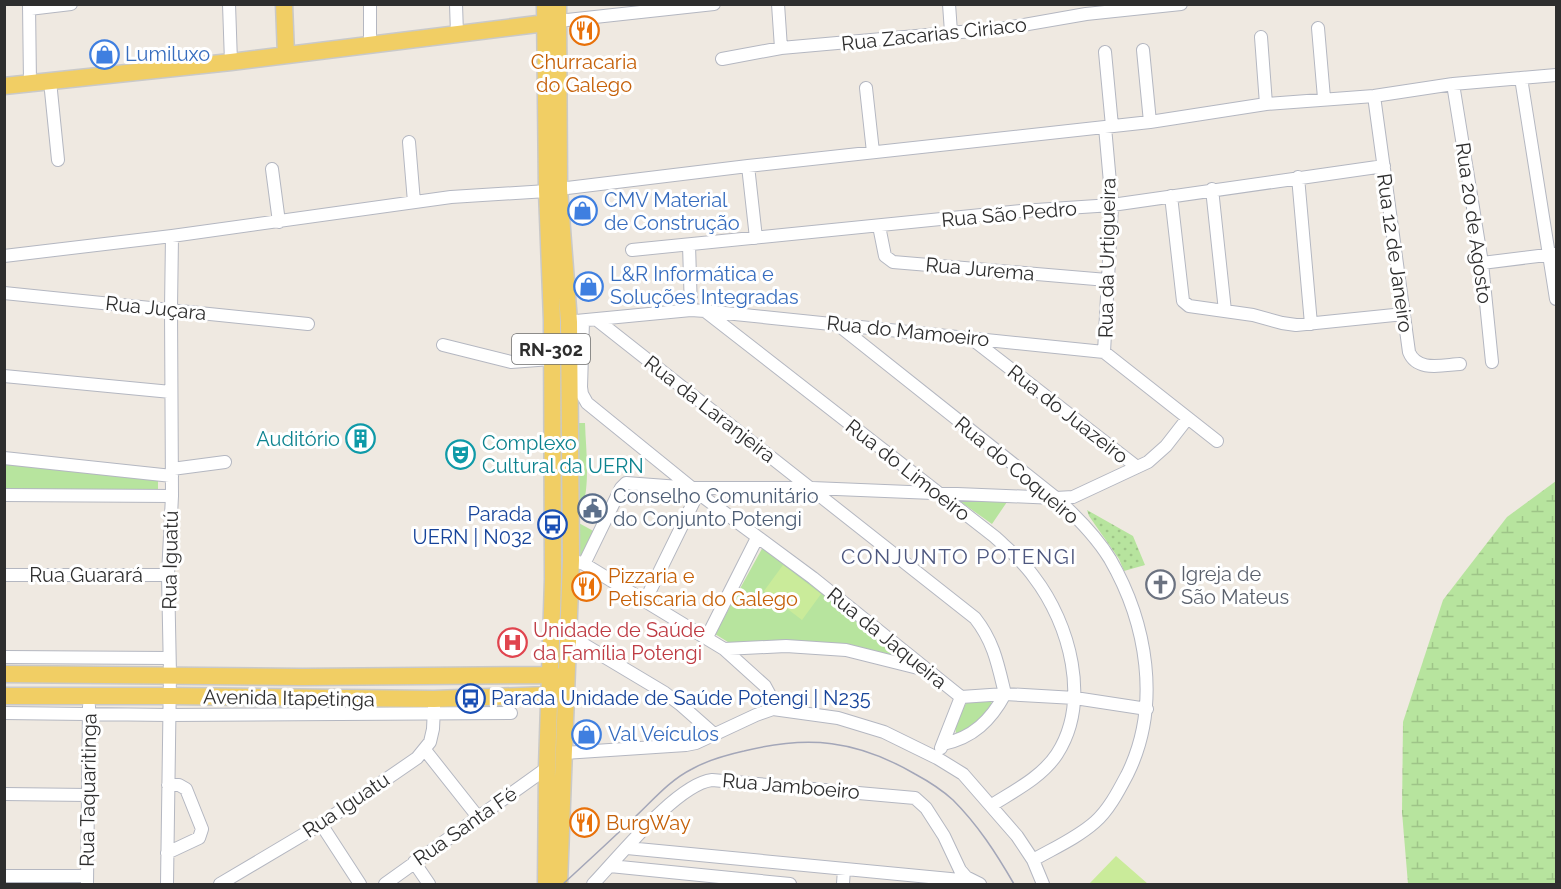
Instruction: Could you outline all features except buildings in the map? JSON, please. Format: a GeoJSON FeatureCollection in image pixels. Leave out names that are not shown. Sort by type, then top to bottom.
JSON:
{"type":"FeatureCollection","features":[{"type":"Feature","properties":{"kind":"main road"},"geometry":{"type":"LineString","coordinates":[[284,4],[286,55]]}},
{"type":"Feature","properties":{"kind":"main road","name":"RN-302"},"geometry":{"type":"LineString","coordinates":[[545,4],[554,16],[550,280],[553,579],[565,726],[559,885]]}},
{"type":"Feature","properties":{"kind":"main road"},"geometry":{"type":"LineString","coordinates":[[4,86],[231,62],[457,34],[554,16]]}},
{"type":"Feature","properties":{"kind":"main road","name":"RN-302"},"geometry":{"type":"LineString","coordinates":[[553,190],[576,321],[570,344],[569,468],[578,562],[568,640],[560,679]]}},
{"type":"Feature","properties":{"kind":"main road"},"geometry":{"type":"LineString","coordinates":[[550,280],[560,282],[564,326],[570,344]]}},
{"type":"Feature","properties":{"kind":"main road"},"geometry":{"type":"LineString","coordinates":[[552,406],[559,422],[560,460],[563,466],[569,468]]}},
{"type":"Feature","properties":{"kind":"main road","name":"Avenida Itapetinga"},"geometry":{"type":"LineString","coordinates":[[8,674],[50,674],[170,666],[302,677],[560,679]]}},
{"type":"Feature","properties":{"kind":"main road"},"geometry":{"type":"LineString","coordinates":[[8,674],[8,696]]}},
{"type":"Feature","properties":{"kind":"main road"},"geometry":{"type":"LineString","coordinates":[[50,674],[50,696]]}},
{"type":"Feature","properties":{"kind":"main road"},"geometry":{"type":"LineString","coordinates":[[281,676],[281,698]]}},
{"type":"Feature","properties":{"kind":"main road"},"geometry":{"type":"LineString","coordinates":[[302,677],[302,698]]}},
{"type":"Feature","properties":{"kind":"main road"},"geometry":{"type":"LineString","coordinates":[[546,885],[548,695],[560,679]]}},
{"type":"Feature","properties":{"kind":"main road"},"geometry":{"type":"LineString","coordinates":[[514,695],[538,708],[548,719]]}},
{"type":"Feature","properties":{"kind":"main road","name":"Avenida Itapetinga"},"geometry":{"type":"LineString","coordinates":[[8,696],[50,696],[89,704],[170,696],[302,698],[434,706],[514,695],[548,695]]}},
{"type":"Feature","properties":{"kind":"street"},"geometry":{"type":"LineString","coordinates":[[30,83],[29,7],[71,4]]}},
{"type":"Feature","properties":{"kind":"street"},"geometry":{"type":"LineString","coordinates":[[229,4],[231,62]]}},
{"type":"Feature","properties":{"kind":"street"},"geometry":{"type":"LineString","coordinates":[[370,4],[370,45]]}},
{"type":"Feature","properties":{"kind":"street"},"geometry":{"type":"LineString","coordinates":[[456,4],[457,34]]}},
{"type":"Feature","properties":{"kind":"street"},"geometry":{"type":"LineString","coordinates":[[554,16],[714,4]]}},
{"type":"Feature","properties":{"kind":"street"},"geometry":{"type":"LineString","coordinates":[[778,4],[781,48]]}},
{"type":"Feature","properties":{"kind":"street"},"geometry":{"type":"LineString","coordinates":[[949,4],[951,32]]}},
{"type":"Feature","properties":{"kind":"street","name":"Rua Zacarias Ciriaco"},"geometry":{"type":"LineString","coordinates":[[722,59],[781,48],[1006,28],[1097,12],[1181,4]]}},
{"type":"Feature","properties":{"kind":"street"},"geometry":{"type":"LineString","coordinates":[[1318,28],[1324,98]]}},
{"type":"Feature","properties":{"kind":"street"},"geometry":{"type":"LineString","coordinates":[[1261,37],[1266,104]]}},
{"type":"Feature","properties":{"kind":"street"},"geometry":{"type":"LineString","coordinates":[[1143,50],[1150,122]]}},
{"type":"Feature","properties":{"kind":"street","name":"Rua da Urtigueira"},"geometry":{"type":"LineString","coordinates":[[1104,352],[1112,205],[1105,52]]}},
{"type":"Feature","properties":{"kind":"street"},"geometry":{"type":"LineString","coordinates":[[4,256],[279,222],[414,202],[553,190],[1150,122],[1266,104],[1374,96],[1453,84],[1557,75]]}},
{"type":"Feature","properties":{"kind":"street"},"geometry":{"type":"LineString","coordinates":[[1521,78],[1553,255],[1557,299]]}},
{"type":"Feature","properties":{"kind":"street"},"geometry":{"type":"LineString","coordinates":[[51,81],[58,160]]}},
{"type":"Feature","properties":{"kind":"street","name":"Rua 20 de Agosto"},"geometry":{"type":"LineString","coordinates":[[1453,84],[1482,263],[1492,362]]}},
{"type":"Feature","properties":{"kind":"street"},"geometry":{"type":"LineString","coordinates":[[866,88],[873,152]]}},
{"type":"Feature","properties":{"kind":"street","name":"Rua 12 de Janeiro"},"geometry":{"type":"LineString","coordinates":[[1374,96],[1409,352],[1414,361],[1423,366],[1460,364]]}},
{"type":"Feature","properties":{"kind":"street"},"geometry":{"type":"LineString","coordinates":[[409,142],[414,202]]}},
{"type":"Feature","properties":{"kind":"street"},"geometry":{"type":"LineString","coordinates":[[748,166],[756,238]]}},
{"type":"Feature","properties":{"kind":"street","name":"Rua São Pedro"},"geometry":{"type":"LineString","coordinates":[[632,250],[1021,211],[1112,205],[1384,166]]}},
{"type":"Feature","properties":{"kind":"street"},"geometry":{"type":"LineString","coordinates":[[272,168],[279,222]]}},
{"type":"Feature","properties":{"kind":"street"},"geometry":{"type":"LineString","coordinates":[[1298,177],[1311,324]]}},
{"type":"Feature","properties":{"kind":"street"},"geometry":{"type":"LineString","coordinates":[[1212,189],[1225,310]]}},
{"type":"Feature","properties":{"kind":"street"},"geometry":{"type":"LineString","coordinates":[[1171,196],[1183,301],[1189,306],[1253,315],[1282,323],[1311,324],[1404,314]]}},
{"type":"Feature","properties":{"kind":"street","name":"Rua Jurema"},"geometry":{"type":"LineString","coordinates":[[879,226],[885,256],[893,262],[1107,280]]}},
{"type":"Feature","properties":{"kind":"street","name":"Rua Iguatú"},"geometry":{"type":"LineString","coordinates":[[166,885],[170,696],[168,575],[172,496],[172,236]]}},
{"type":"Feature","properties":{"kind":"street"},"geometry":{"type":"LineString","coordinates":[[689,245],[691,310]]}},
{"type":"Feature","properties":{"kind":"street"},"geometry":{"type":"LineString","coordinates":[[1482,263],[1553,255]]}},
{"type":"Feature","properties":{"kind":"street","name":"Rua Juçara"},"geometry":{"type":"LineString","coordinates":[[4,293],[308,324]]}},
{"type":"Feature","properties":{"kind":"street","name":"Rua do Mamoeiro"},"geometry":{"type":"LineString","coordinates":[[576,321],[691,310],[1104,352]]}},
{"type":"Feature","properties":{"kind":"street","name":"Rua do Limoeiro"},"geometry":{"type":"LineString","coordinates":[[705,311],[995,537],[1020,559],[1049,599],[1060,621],[1072,673],[1075,698],[1068,732],[1057,754],[1046,768],[992,805]]}},
{"type":"Feature","properties":{"kind":"street","name":"Rua da Laranjeira"},"geometry":{"type":"LineString","coordinates":[[597,320],[975,618],[987,633],[995,650],[1005,694]]}},
{"type":"Feature","properties":{"kind":"street","name":"Rua da Jaqueira"},"geometry":{"type":"LineString","coordinates":[[576,321],[584,400],[757,538],[813,578],[960,697],[1005,694],[1075,698],[1147,709]]}},
{"type":"Feature","properties":{"kind":"street","name":"Rua do Coqueiro"},"geometry":{"type":"LineString","coordinates":[[837,324],[1056,498],[1079,519],[1109,558],[1136,620],[1143,652],[1147,709],[1131,765],[1111,803],[1097,821],[1077,836],[1033,860]]}},
{"type":"Feature","properties":{"kind":"street","name":"Rua do Juazeiro"},"geometry":{"type":"LineString","coordinates":[[971,338],[1137,467]]}},
{"type":"Feature","properties":{"kind":"street"},"geometry":{"type":"LineString","coordinates":[[443,345],[511,362],[551,359]]}},
{"type":"Feature","properties":{"kind":"street"},"geometry":{"type":"LineString","coordinates":[[1104,352],[1217,441]]}},
{"type":"Feature","properties":{"kind":"street"},"geometry":{"type":"LineString","coordinates":[[4,376],[171,392]]}},
{"type":"Feature","properties":{"kind":"street"},"geometry":{"type":"LineString","coordinates":[[773,709],[771,697],[765,686],[724,649],[578,562],[626,483],[696,490],[812,488],[1073,497],[1148,462],[1166,446],[1187,419]]}},
{"type":"Feature","properties":{"kind":"street"},"geometry":{"type":"LineString","coordinates":[[4,458],[172,473],[225,462]]}},
{"type":"Feature","properties":{"kind":"street"},"geometry":{"type":"LineString","coordinates":[[645,601],[696,490]]}},
{"type":"Feature","properties":{"kind":"street"},"geometry":{"type":"LineString","coordinates":[[4,495],[172,496]]}},
{"type":"Feature","properties":{"kind":"street"},"geometry":{"type":"LineString","coordinates":[[707,637],[757,538]]}},
{"type":"Feature","properties":{"kind":"street","name":"Rua Guarará"},"geometry":{"type":"LineString","coordinates":[[4,575],[168,575]]}},
{"type":"Feature","properties":{"kind":"street"},"geometry":{"type":"LineString","coordinates":[[568,640],[665,693],[715,735]]}},
{"type":"Feature","properties":{"kind":"street"},"geometry":{"type":"LineString","coordinates":[[724,649],[786,646],[846,650],[927,671]]}},
{"type":"Feature","properties":{"kind":"street","name":"Avenida Itapetinga"},"geometry":{"type":"LineString","coordinates":[[4,657],[170,666]]}},
{"type":"Feature","properties":{"kind":"street"},"geometry":{"type":"LineString","coordinates":[[943,744],[962,739],[982,727],[1005,694]]}},
{"type":"Feature","properties":{"kind":"street"},"geometry":{"type":"LineString","coordinates":[[938,758],[960,697]]}},
{"type":"Feature","properties":{"kind":"street","name":"Avenida Itapetinga"},"geometry":{"type":"LineString","coordinates":[[4,713],[89,704],[169,715],[434,706],[511,713]]}},
{"type":"Feature","properties":{"kind":"street","name":"Rua Taquaritinga"},"geometry":{"type":"LineString","coordinates":[[87,880],[89,704]]}},
{"type":"Feature","properties":{"kind":"street"},"geometry":{"type":"LineString","coordinates":[[434,706],[430,742],[425,750],[478,817]]}},
{"type":"Feature","properties":{"kind":"street"},"geometry":{"type":"LineString","coordinates":[[564,753],[686,745],[715,735],[773,709],[859,723],[900,739],[938,758],[963,774],[1017,836],[1033,860],[1043,885]]}},
{"type":"Feature","properties":{"kind":"street","name":"Rua Iguatu"},"geometry":{"type":"LineString","coordinates":[[220,885],[321,824],[417,758],[425,750]]}},
{"type":"Feature","properties":{"kind":"street","name":"Rua Santa Fé"},"geometry":{"type":"LineString","coordinates":[[385,885],[547,768]]}},
{"type":"Feature","properties":{"kind":"street","name":"Rua Jamboeiro"},"geometry":{"type":"LineString","coordinates":[[593,885],[656,818],[688,790],[703,781],[722,780],[915,798],[944,836],[960,870],[976,883]]}},
{"type":"Feature","properties":{"kind":"street"},"geometry":{"type":"LineString","coordinates":[[167,853],[199,838],[202,829],[186,789],[180,785],[168,785]]}},
{"type":"Feature","properties":{"kind":"street"},"geometry":{"type":"LineString","coordinates":[[4,794],[88,795]]}},
{"type":"Feature","properties":{"kind":"street"},"geometry":{"type":"LineString","coordinates":[[321,824],[360,885]]}},
{"type":"Feature","properties":{"kind":"street"},"geometry":{"type":"LineString","coordinates":[[627,848],[976,883]]}},
{"type":"Feature","properties":{"kind":"street"},"geometry":{"type":"LineString","coordinates":[[414,862],[429,885]]}},
{"type":"Feature","properties":{"kind":"street"},"geometry":{"type":"LineString","coordinates":[[610,866],[790,885]]}},
{"type":"Feature","properties":{"kind":"street"},"geometry":{"type":"LineString","coordinates":[[843,885],[844,869]]}},
{"type":"Feature","properties":{"kind":"street"},"geometry":{"type":"LineString","coordinates":[[4,876],[87,880]]}},
{"type":"Feature","properties":{"kind":"green space"},"geometry":{"type":"Polygon","coordinates":[[[573,423],[585,423],[587,460],[585,498],[577,522],[597,533],[583,562],[576,559],[573,423]]]}},
{"type":"Feature","properties":{"kind":"green space"},"geometry":{"type":"Polygon","coordinates":[[[5,461],[158,479],[158,492],[5,489],[5,461]]]}},
{"type":"Feature","properties":{"kind":"green space"},"geometry":{"type":"Polygon","coordinates":[[[1556,481],[1556,884],[1408,884],[1402,812],[1403,722],[1443,600],[1507,517],[1556,481]]]}},
{"type":"Feature","properties":{"kind":"green space"},"geometry":{"type":"Polygon","coordinates":[[[1009,499],[992,524],[958,500],[1009,499]]]}},
{"type":"Feature","properties":{"kind":"green space"},"geometry":{"type":"Polygon","coordinates":[[[1087,510],[1133,536],[1145,565],[1124,571],[1119,559],[1087,510]]]}},
{"type":"Feature","properties":{"kind":"green space"},"geometry":{"type":"Polygon","coordinates":[[[764,545],[908,659],[848,644],[736,647],[715,634],[764,545]]]}},
{"type":"Feature","properties":{"kind":"green space"},"geometry":{"type":"Polygon","coordinates":[[[783,565],[821,594],[802,620],[764,591],[783,565]]]}},
{"type":"Feature","properties":{"kind":"green space"},"geometry":{"type":"Polygon","coordinates":[[[969,699],[989,701],[997,706],[957,737],[956,722],[969,699]]]}},
{"type":"Feature","properties":{"kind":"green space"},"geometry":{"type":"Polygon","coordinates":[[[1116,856],[1148,884],[1089,884],[1116,856]]]}},
{"type":"Feature","properties":{"kind":"tram line"},"geometry":{"type":"LineString","coordinates":[[563,884],[662,790],[684,773],[711,760],[737,753],[767,746],[811,742],[832,744],[873,754],[940,789],[979,829],[1014,884]]}},
{"type":"Feature","properties":{"kind":"place","name":"Churracaria do Galego"},"geometry":{"type":"Point","coordinates":[584,31]}},
{"type":"Feature","properties":{"kind":"place","name":"Lumiluxo"},"geometry":{"type":"Point","coordinates":[104,54]}},
{"type":"Feature","properties":{"kind":"place","name":"CMV Material de Construção"},"geometry":{"type":"Point","coordinates":[583,211]}},
{"type":"Feature","properties":{"kind":"place","name":"L&R Informática e Soluções Integradas"},"geometry":{"type":"Point","coordinates":[589,286]}},
{"type":"Feature","properties":{"kind":"place","name":"Auditório"},"geometry":{"type":"Point","coordinates":[361,439]}},
{"type":"Feature","properties":{"kind":"place","name":"Complexo Cultural da UERN"},"geometry":{"type":"Point","coordinates":[461,455]}},
{"type":"Feature","properties":{"kind":"place","name":"Conselho Comunitário do Conjunto Potengi"},"geometry":{"type":"Point","coordinates":[592,508]}},
{"type":"Feature","properties":{"kind":"place","name":"Parada UERN | N032"},"geometry":{"type":"Point","coordinates":[553,525]}},
{"type":"Feature","properties":{"kind":"place","name":"Igreja de São Mateus"},"geometry":{"type":"Point","coordinates":[1160,585]}},
{"type":"Feature","properties":{"kind":"place","name":"Pizzaria e Petiscaria do Galego"},"geometry":{"type":"Point","coordinates":[587,587]}},
{"type":"Feature","properties":{"kind":"place","name":"Unidade de Saúde da Família Potengi"},"geometry":{"type":"Point","coordinates":[512,642]}},
{"type":"Feature","properties":{"kind":"place","name":"Parada Unidade de Saúde Potengi | N235"},"geometry":{"type":"Point","coordinates":[470,698]}},
{"type":"Feature","properties":{"kind":"place","name":"Val Veículos"},"geometry":{"type":"Point","coordinates":[587,734]}},
{"type":"Feature","properties":{"kind":"place","name":"BurgWay"},"geometry":{"type":"Point","coordinates":[585,823]}},
{"type":"Feature","properties":{"kind":"district","name":"CONJUNTO POTENGI"},"geometry":{"type":"Point","coordinates":[959,556]}}]}
